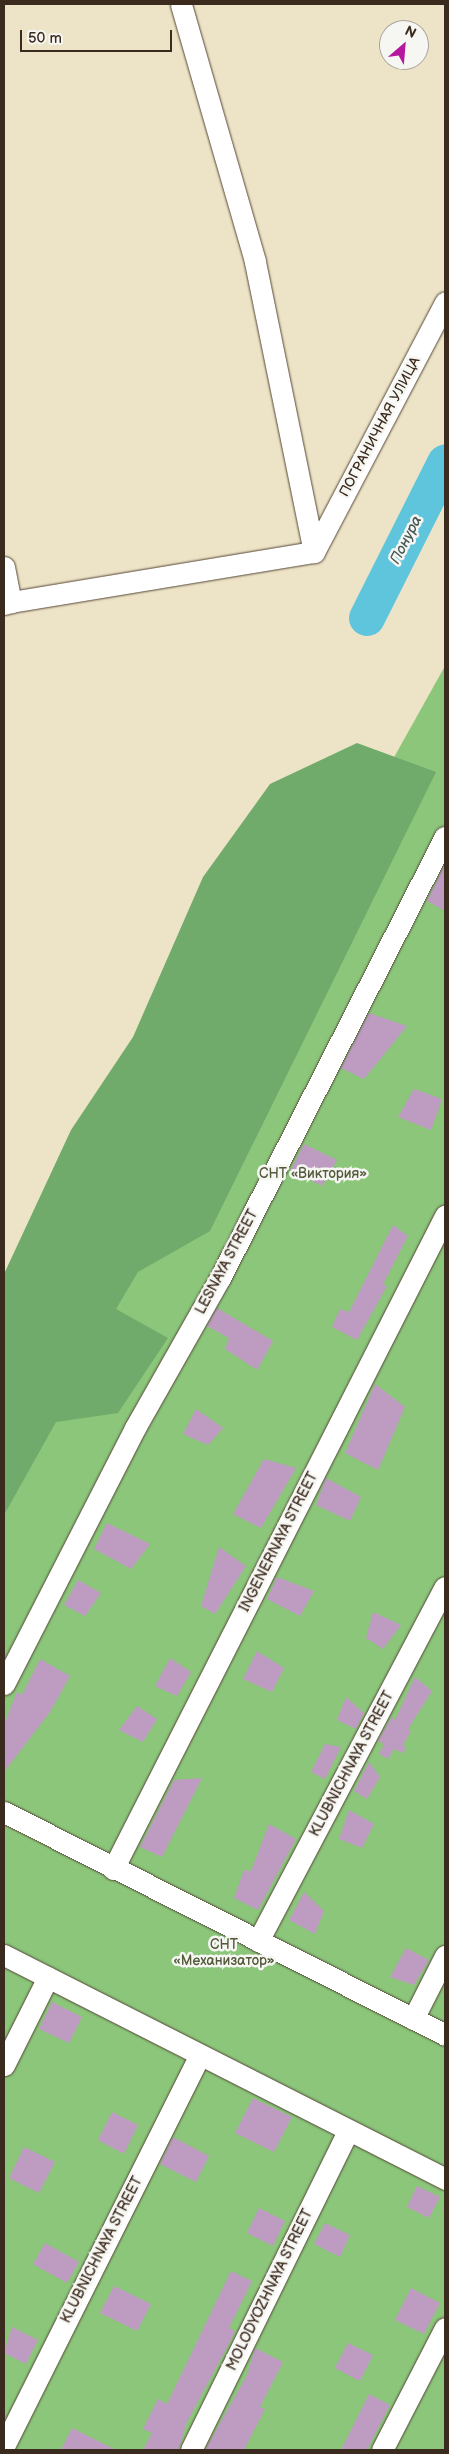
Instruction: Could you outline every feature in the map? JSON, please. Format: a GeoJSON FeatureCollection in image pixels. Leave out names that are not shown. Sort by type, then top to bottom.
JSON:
{"type":"FeatureCollection","features":[{"type":"Feature","properties":{"kind":"street"},"geometry":{"type":"LineString","coordinates":[[4,567],[7,603],[314,552],[255,261],[181,4]]}},
{"type":"Feature","properties":{"kind":"street","name":"ПОГРАНИЧНАЯ УЛИЦА"},"geometry":{"type":"LineString","coordinates":[[314,552],[445,302]]}},
{"type":"Feature","properties":{"kind":"street","name":"LESNAYA STREET"},"geometry":{"type":"LineString","coordinates":[[4,1684],[134,1428],[220,1278],[445,837]]}},
{"type":"Feature","properties":{"kind":"street","name":"INGENERNAYA STREET"},"geometry":{"type":"LineString","coordinates":[[113,1869],[445,1216]]}},
{"type":"Feature","properties":{"kind":"street","name":"KLUBNICHNAYA STREET"},"geometry":{"type":"LineString","coordinates":[[258,1941],[445,1588]]}},
{"type":"Feature","properties":{"kind":"street"},"geometry":{"type":"LineString","coordinates":[[4,1812],[113,1869],[445,2035]]}},
{"type":"Feature","properties":{"kind":"street"},"geometry":{"type":"LineString","coordinates":[[4,1955],[445,2179]]}},
{"type":"Feature","properties":{"kind":"street"},"geometry":{"type":"LineString","coordinates":[[413,2019],[445,1956]]}},
{"type":"Feature","properties":{"kind":"street"},"geometry":{"type":"LineString","coordinates":[[4,2066],[48,1977]]}},
{"type":"Feature","properties":{"kind":"street","name":"KLUBNICHNAYA STREET"},"geometry":{"type":"LineString","coordinates":[[4,2446],[200,2055]]}},
{"type":"Feature","properties":{"kind":"street","name":"MOLODYOZHNAYA STREET"},"geometry":{"type":"LineString","coordinates":[[191,2450],[348,2131]]}},
{"type":"Feature","properties":{"kind":"street"},"geometry":{"type":"LineString","coordinates":[[382,2450],[445,2328]]}},
{"type":"Feature","properties":{"kind":"green space","name":"СНТ «Механизатор»"},"geometry":{"type":"Polygon","coordinates":[[[445,666],[445,2450],[4,2450],[4,1456],[445,666]]]}},
{"type":"Feature","properties":{"kind":"green space"},"geometry":{"type":"Polygon","coordinates":[[[357,743],[436,772],[210,1231],[138,1272],[116,1309],[168,1338],[118,1413],[56,1422],[4,1515],[4,1274],[71,1130],[133,1037],[203,877],[270,784],[357,743]]]}},
{"type":"Feature","properties":{"kind":"building"},"geometry":{"type":"Polygon","coordinates":[[[445,864],[445,911],[427,901],[445,864]]]}},
{"type":"Feature","properties":{"kind":"building"},"geometry":{"type":"Polygon","coordinates":[[[369,1013],[407,1026],[364,1079],[341,1068],[369,1013]]]}},
{"type":"Feature","properties":{"kind":"building"},"geometry":{"type":"Polygon","coordinates":[[[414,1089],[442,1099],[431,1130],[398,1117],[414,1089]]]}},
{"type":"Feature","properties":{"kind":"building"},"geometry":{"type":"Polygon","coordinates":[[[304,1144],[337,1160],[322,1186],[291,1170],[304,1144]]]}},
{"type":"Feature","properties":{"kind":"building"},"geometry":{"type":"Polygon","coordinates":[[[393,1225],[408,1236],[383,1284],[387,1286],[357,1340],[332,1327],[340,1309],[349,1312],[393,1225]]]}},
{"type":"Feature","properties":{"kind":"building"},"geometry":{"type":"Polygon","coordinates":[[[217,1308],[273,1341],[257,1370],[225,1349],[229,1338],[207,1326],[217,1308]]]}},
{"type":"Feature","properties":{"kind":"building"},"geometry":{"type":"Polygon","coordinates":[[[375,1384],[405,1407],[378,1470],[345,1453],[375,1384]]]}},
{"type":"Feature","properties":{"kind":"building"},"geometry":{"type":"Polygon","coordinates":[[[196,1409],[223,1428],[208,1445],[183,1434],[196,1409]]]}},
{"type":"Feature","properties":{"kind":"building"},"geometry":{"type":"Polygon","coordinates":[[[264,1459],[296,1468],[261,1528],[233,1514],[264,1459]]]}},
{"type":"Feature","properties":{"kind":"building"},"geometry":{"type":"Polygon","coordinates":[[[326,1478],[361,1497],[350,1521],[316,1505],[326,1478]]]}},
{"type":"Feature","properties":{"kind":"building"},"geometry":{"type":"Polygon","coordinates":[[[107,1523],[150,1544],[131,1569],[94,1549],[107,1523]]]}},
{"type":"Feature","properties":{"kind":"building"},"geometry":{"type":"Polygon","coordinates":[[[219,1547],[246,1566],[215,1614],[201,1606],[219,1547]]]}},
{"type":"Feature","properties":{"kind":"building"},"geometry":{"type":"Polygon","coordinates":[[[277,1577],[314,1591],[300,1616],[267,1599],[277,1577]]]}},
{"type":"Feature","properties":{"kind":"building"},"geometry":{"type":"Polygon","coordinates":[[[78,1580],[101,1593],[85,1616],[64,1605],[78,1580]]]}},
{"type":"Feature","properties":{"kind":"building"},"geometry":{"type":"Polygon","coordinates":[[[373,1612],[401,1625],[383,1649],[366,1638],[373,1612]]]}},
{"type":"Feature","properties":{"kind":"building"},"geometry":{"type":"Polygon","coordinates":[[[257,1651],[284,1668],[272,1692],[243,1679],[257,1651]]]}},
{"type":"Feature","properties":{"kind":"building"},"geometry":{"type":"Polygon","coordinates":[[[170,1658],[191,1672],[177,1696],[155,1686],[170,1658]]]}},
{"type":"Feature","properties":{"kind":"building"},"geometry":{"type":"Polygon","coordinates":[[[40,1659],[70,1676],[50,1712],[4,1772],[4,1725],[17,1692],[22,1695],[40,1659]]]}},
{"type":"Feature","properties":{"kind":"building"},"geometry":{"type":"Polygon","coordinates":[[[415,1677],[432,1691],[408,1729],[411,1731],[403,1745],[406,1748],[403,1753],[394,1749],[388,1759],[379,1754],[384,1744],[378,1741],[392,1717],[395,1720],[415,1677]]]}},
{"type":"Feature","properties":{"kind":"building"},"geometry":{"type":"Polygon","coordinates":[[[346,1697],[364,1713],[356,1729],[337,1720],[346,1697]]]}},
{"type":"Feature","properties":{"kind":"building"},"geometry":{"type":"Polygon","coordinates":[[[137,1706],[157,1719],[143,1742],[119,1730],[137,1706]]]}},
{"type":"Feature","properties":{"kind":"building"},"geometry":{"type":"Polygon","coordinates":[[[325,1744],[341,1747],[325,1779],[311,1772],[325,1744]]]}},
{"type":"Feature","properties":{"kind":"building"},"geometry":{"type":"Polygon","coordinates":[[[369,1762],[380,1777],[367,1799],[354,1791],[369,1762]]]}},
{"type":"Feature","properties":{"kind":"building"},"geometry":{"type":"Polygon","coordinates":[[[202,1778],[162,1857],[140,1847],[174,1780],[202,1778]]]}},
{"type":"Feature","properties":{"kind":"building"},"geometry":{"type":"Polygon","coordinates":[[[349,1810],[374,1824],[362,1848],[339,1839],[349,1810]]]}},
{"type":"Feature","properties":{"kind":"building"},"geometry":{"type":"Polygon","coordinates":[[[269,1824],[296,1839],[258,1910],[234,1898],[244,1870],[251,1871],[269,1824]]]}},
{"type":"Feature","properties":{"kind":"building"},"geometry":{"type":"Polygon","coordinates":[[[304,1892],[324,1911],[315,1934],[289,1920],[304,1892]]]}},
{"type":"Feature","properties":{"kind":"building"},"geometry":{"type":"Polygon","coordinates":[[[406,1948],[429,1960],[414,1985],[390,1977],[406,1948]]]}},
{"type":"Feature","properties":{"kind":"building"},"geometry":{"type":"Polygon","coordinates":[[[52,2002],[82,2017],[69,2043],[39,2029],[52,2002]]]}},
{"type":"Feature","properties":{"kind":"building"},"geometry":{"type":"Polygon","coordinates":[[[253,2098],[292,2117],[274,2152],[235,2133],[253,2098]]]}},
{"type":"Feature","properties":{"kind":"building"},"geometry":{"type":"Polygon","coordinates":[[[112,2112],[138,2125],[124,2154],[98,2140],[112,2112]]]}},
{"type":"Feature","properties":{"kind":"building"},"geometry":{"type":"Polygon","coordinates":[[[173,2137],[209,2156],[196,2182],[160,2164],[173,2137]]]}},
{"type":"Feature","properties":{"kind":"building"},"geometry":{"type":"Polygon","coordinates":[[[24,2147],[55,2162],[39,2193],[9,2178],[24,2147]]]}},
{"type":"Feature","properties":{"kind":"building"},"geometry":{"type":"Polygon","coordinates":[[[417,2186],[440,2197],[429,2218],[407,2207],[417,2186]]]}},
{"type":"Feature","properties":{"kind":"building"},"geometry":{"type":"Polygon","coordinates":[[[259,2208],[285,2221],[273,2246],[247,2233],[259,2208]]]}},
{"type":"Feature","properties":{"kind":"building"},"geometry":{"type":"Polygon","coordinates":[[[325,2223],[350,2235],[340,2257],[314,2244],[325,2223]]]}},
{"type":"Feature","properties":{"kind":"building"},"geometry":{"type":"Polygon","coordinates":[[[45,2243],[79,2262],[67,2283],[33,2264],[45,2243]]]}},
{"type":"Feature","properties":{"kind":"building"},"geometry":{"type":"Polygon","coordinates":[[[231,2271],[252,2281],[229,2328],[235,2331],[233,2336],[186,2424],[179,2450],[143,2450],[152,2433],[143,2429],[158,2399],[167,2404],[231,2271]]]}},
{"type":"Feature","properties":{"kind":"building"},"geometry":{"type":"Polygon","coordinates":[[[114,2286],[151,2304],[137,2331],[100,2313],[114,2286]]]}},
{"type":"Feature","properties":{"kind":"building"},"geometry":{"type":"Polygon","coordinates":[[[411,2288],[440,2303],[424,2334],[395,2320],[411,2288]]]}},
{"type":"Feature","properties":{"kind":"building"},"geometry":{"type":"Polygon","coordinates":[[[12,2327],[38,2340],[26,2364],[4,2353],[12,2327]]]}},
{"type":"Feature","properties":{"kind":"building"},"geometry":{"type":"Polygon","coordinates":[[[348,2343],[373,2355],[360,2381],[335,2368],[348,2343]]]}},
{"type":"Feature","properties":{"kind":"building"},"geometry":{"type":"Polygon","coordinates":[[[255,2348],[283,2362],[260,2407],[265,2409],[244,2450],[205,2450],[247,2375],[255,2348]]]}},
{"type":"Feature","properties":{"kind":"building"},"geometry":{"type":"Polygon","coordinates":[[[369,2394],[390,2405],[367,2450],[341,2450],[369,2394]]]}},
{"type":"Feature","properties":{"kind":"building"},"geometry":{"type":"Polygon","coordinates":[[[72,2428],[116,2450],[61,2450],[72,2428]]]}},
{"type":"Feature","properties":{"kind":"waterway","name":"Понура"},"geometry":{"type":"LineString","coordinates":[[367,618],[445,463]]}},
{"type":"Feature","properties":{"kind":"park label","name":"СНТ «Виктория»"},"geometry":{"type":"Point","coordinates":[313,1174]}}]}
